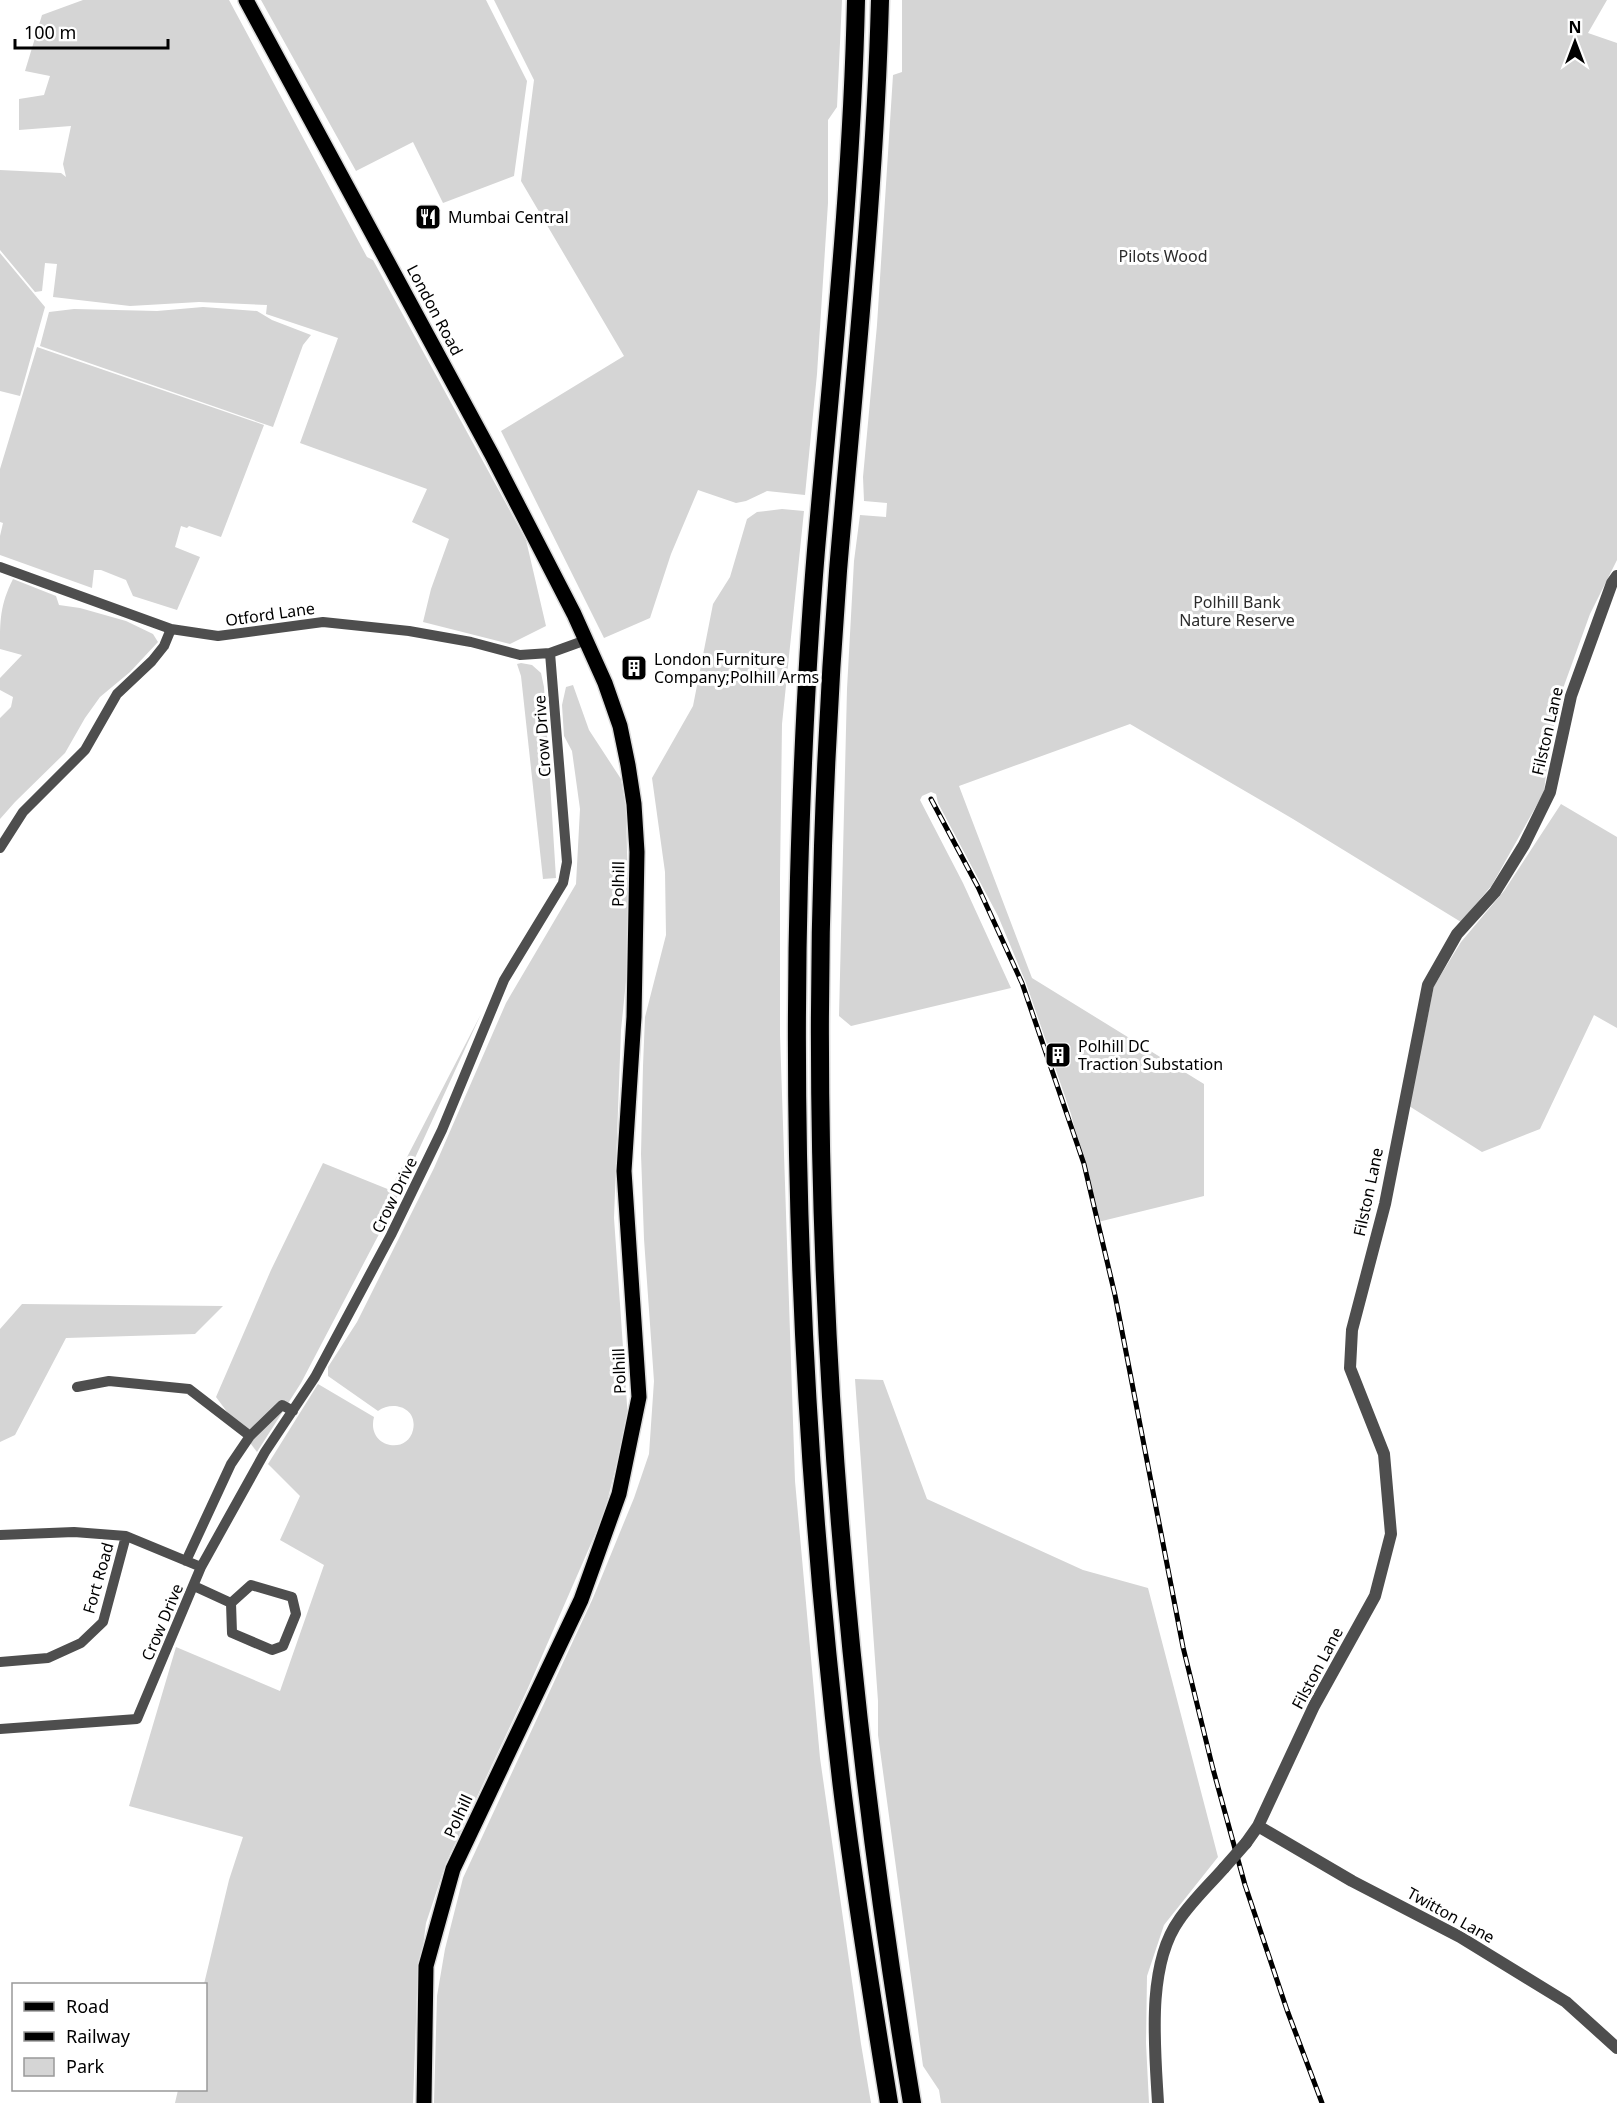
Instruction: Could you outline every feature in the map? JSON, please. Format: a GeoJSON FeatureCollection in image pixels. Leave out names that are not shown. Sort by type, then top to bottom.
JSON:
{"type":"FeatureCollection","features":[{"type":"Feature","properties":{"kind":"highway"},"geometry":{"type":"LineString","coordinates":[[856,0],[853,104],[846,214],[814,581],[805,722],[797,974],[798,1159],[800,1262],[808,1409],[825,1627],[857,1904],[889,2103]]}},
{"type":"Feature","properties":{"kind":"highway"},"geometry":{"type":"LineString","coordinates":[[880,0],[870,202],[837,578],[830,687],[821,918],[821,1139],[831,1397],[850,1652],[874,1852],[912,2103]]}},
{"type":"Feature","properties":{"kind":"main road","name":"London Road"},"geometry":{"type":"LineString","coordinates":[[246,0],[492,455],[586,640]]}},
{"type":"Feature","properties":{"kind":"main road","name":"Polhill"},"geometry":{"type":"LineString","coordinates":[[424,2103],[426,1966],[453,1869],[581,1600],[619,1494],[639,1397],[624,1172],[634,1017],[636,842],[625,745],[605,683],[586,640]]}},
{"type":"Feature","properties":{"kind":"street","name":"Otford Lane"},"geometry":{"type":"LineString","coordinates":[[0,567],[171,629],[218,636],[323,622],[419,633],[471,642],[520,655],[550,653],[586,640]]}},
{"type":"Feature","properties":{"kind":"street","name":"Filston Lane"},"geometry":{"type":"LineString","coordinates":[[1158,2103],[1154,2027],[1160,1960],[1178,1921],[1246,1844],[1258,1826],[1314,1706],[1375,1596],[1390,1534],[1384,1454],[1350,1368],[1352,1330],[1385,1204],[1428,985],[1456,934],[1495,892],[1524,845],[1550,792],[1571,696],[1593,632],[1612,583],[1617,576]]}},
{"type":"Feature","properties":{"kind":"street"},"geometry":{"type":"LineString","coordinates":[[0,848],[23,812],[85,750],[117,694],[152,661],[164,646],[171,629]]}},
{"type":"Feature","properties":{"kind":"street","name":"Crow Drive"},"geometry":{"type":"LineString","coordinates":[[0,1729],[137,1719],[201,1567],[265,1452],[315,1377],[401,1215],[442,1130],[504,980],[562,883],[567,862],[550,653]]}},
{"type":"Feature","properties":{"kind":"street"},"geometry":{"type":"LineString","coordinates":[[77,1387],[109,1381],[189,1389],[250,1436]]}},
{"type":"Feature","properties":{"kind":"street"},"geometry":{"type":"LineString","coordinates":[[186,1561],[231,1464],[250,1436],[282,1405],[293,1411]]}},
{"type":"Feature","properties":{"kind":"street","name":"Fort Road"},"geometry":{"type":"LineString","coordinates":[[0,1535],[74,1532],[126,1536],[201,1567]]}},
{"type":"Feature","properties":{"kind":"street","name":"Fort Road"},"geometry":{"type":"LineString","coordinates":[[0,1662],[48,1658],[81,1643],[104,1622],[126,1536]]}},
{"type":"Feature","properties":{"kind":"street"},"geometry":{"type":"LineString","coordinates":[[251,1585],[292,1597],[296,1614],[283,1646],[272,1650],[232,1633],[231,1603],[251,1585]]}},
{"type":"Feature","properties":{"kind":"street"},"geometry":{"type":"LineString","coordinates":[[194,1586],[231,1603]]}},
{"type":"Feature","properties":{"kind":"street","name":"Twitton Lane"},"geometry":{"type":"LineString","coordinates":[[1258,1826],[1352,1881],[1460,1937],[1534,1982],[1566,2002],[1617,2048]]}},
{"type":"Feature","properties":{"kind":"green space"},"geometry":{"type":"Polygon","coordinates":[[[83,0],[229,0],[367,257],[373,260],[526,540],[546,626],[510,644],[423,622],[431,589],[449,539],[412,522],[427,489],[300,443],[338,338],[266,314],[267,305],[199,302],[130,306],[53,297],[57,264],[45,263],[42,291],[35,292],[0,250],[0,170],[61,173],[66,177],[63,164],[71,126],[19,130],[19,99],[44,95],[50,76],[25,71],[42,15],[83,0]]]}},
{"type":"Feature","properties":{"kind":"green space"},"geometry":{"type":"Polygon","coordinates":[[[261,0],[486,0],[527,81],[514,176],[443,203],[413,142],[356,171],[261,0]]]}},
{"type":"Feature","properties":{"kind":"green space"},"geometry":{"type":"Polygon","coordinates":[[[494,0],[842,0],[837,107],[828,120],[828,203],[817,374],[805,495],[767,491],[736,503],[698,490],[671,554],[650,618],[604,638],[501,431],[624,356],[521,181],[534,80],[494,0]]]}},
{"type":"Feature","properties":{"kind":"green space"},"geometry":{"type":"Polygon","coordinates":[[[902,0],[1607,0],[1588,33],[1617,43],[1617,560],[1590,614],[1561,694],[1549,747],[1544,792],[1492,885],[1461,922],[1293,819],[1130,724],[959,786],[1032,978],[1204,1084],[1204,1196],[1098,1222],[1071,1114],[1026,983],[998,916],[938,803],[936,794],[931,792],[922,796],[920,800],[963,883],[1011,988],[851,1026],[839,1016],[847,689],[854,561],[860,515],[886,517],[887,503],[864,501],[863,477],[877,325],[893,75],[902,72],[902,0]]]}},
{"type":"Feature","properties":{"kind":"green space"},"geometry":{"type":"Polygon","coordinates":[[[0,253],[45,307],[20,396],[0,391],[0,253]]]}},
{"type":"Feature","properties":{"kind":"green space"},"geometry":{"type":"Polygon","coordinates":[[[203,307],[257,311],[272,320],[311,335],[303,345],[273,427],[40,346],[49,312],[74,309],[157,311],[203,307]]]}},
{"type":"Feature","properties":{"kind":"green space"},"geometry":{"type":"Polygon","coordinates":[[[37,347],[264,425],[221,537],[189,526],[187,528],[181,526],[175,547],[200,557],[177,610],[133,596],[126,580],[101,570],[94,570],[92,588],[0,555],[3,523],[0,522],[0,469],[37,347]]]}},
{"type":"Feature","properties":{"kind":"green space"},"geometry":{"type":"Polygon","coordinates":[[[782,509],[804,511],[782,724],[780,877],[780,1035],[795,1481],[820,1758],[871,2103],[434,2103],[437,1996],[445,1949],[463,1878],[593,1598],[634,1498],[649,1454],[654,1381],[644,1239],[641,1154],[643,1066],[645,1017],[666,935],[665,872],[652,778],[693,706],[713,604],[730,577],[747,519],[757,512],[782,509]]]}},
{"type":"Feature","properties":{"kind":"green space"},"geometry":{"type":"Polygon","coordinates":[[[13,579],[56,596],[59,605],[80,608],[126,621],[153,634],[158,642],[130,672],[100,697],[65,753],[0,819],[0,718],[11,707],[13,697],[0,690],[0,678],[22,655],[0,649],[2,613],[5,597],[13,579]]]}},
{"type":"Feature","properties":{"kind":"green space"},"geometry":{"type":"Polygon","coordinates":[[[517,664],[532,665],[541,673],[544,687],[556,878],[543,879],[521,676],[517,664]]]}},
{"type":"Feature","properties":{"kind":"green space"},"geometry":{"type":"Polygon","coordinates":[[[573,685],[589,730],[621,779],[626,808],[628,895],[626,981],[621,1030],[614,1218],[628,1419],[604,1514],[528,1688],[446,1863],[426,1923],[417,1993],[413,2103],[175,2103],[178,2091],[207,2091],[207,1983],[204,1983],[229,1880],[243,1837],[129,1806],[176,1647],[280,1691],[324,1565],[280,1540],[300,1496],[268,1464],[318,1384],[374,1417],[373,1427],[381,1441],[396,1445],[403,1443],[413,1430],[414,1422],[408,1411],[391,1406],[378,1411],[328,1376],[328,1367],[357,1322],[434,1168],[506,1003],[576,884],[580,809],[572,751],[564,736],[562,705],[566,687],[573,685]]]}},
{"type":"Feature","properties":{"kind":"green space"},"geometry":{"type":"Polygon","coordinates":[[[1561,804],[1617,837],[1617,1028],[1594,1015],[1540,1129],[1482,1152],[1409,1106],[1434,986],[1461,942],[1504,891],[1561,804]]]}},
{"type":"Feature","properties":{"kind":"green space"},"geometry":{"type":"Polygon","coordinates":[[[481,1014],[388,1217],[301,1383],[257,1452],[216,1397],[271,1270],[323,1163],[390,1190],[481,1014]]]}},
{"type":"Feature","properties":{"kind":"green space"},"geometry":{"type":"Polygon","coordinates":[[[22,1304],[223,1306],[195,1334],[66,1338],[15,1435],[0,1442],[0,1329],[22,1304]]]}},
{"type":"Feature","properties":{"kind":"green space"},"geometry":{"type":"Polygon","coordinates":[[[855,1379],[883,1380],[927,1499],[1083,1570],[1148,1588],[1218,1857],[1164,1925],[1147,1976],[1146,2043],[1149,2103],[941,2103],[939,2090],[923,2066],[878,1735],[878,1701],[855,1379]]]}},
{"type":"Feature","properties":{"kind":"railway"},"geometry":{"type":"LineString","coordinates":[[931,799],[978,887],[1022,983],[1084,1164],[1115,1295],[1183,1647],[1213,1769],[1245,1885],[1287,2010],[1322,2103]]}},
{"type":"Feature","properties":{"kind":"place","name":"Mumbai Central"},"geometry":{"type":"Point","coordinates":[428,217]}},
{"type":"Feature","properties":{"kind":"place","name":"London Furniture Company;Polhill Arms"},"geometry":{"type":"Point","coordinates":[634,668]}},
{"type":"Feature","properties":{"kind":"place","name":"Polhill DC Traction Substation"},"geometry":{"type":"Point","coordinates":[1058,1055]}},
{"type":"Feature","properties":{"kind":"park label","name":"Pilots Wood"},"geometry":{"type":"Point","coordinates":[1163,256]}},
{"type":"Feature","properties":{"kind":"park label","name":"Polhill Bank Nature Reserve"},"geometry":{"type":"Point","coordinates":[1237,611]}}]}
